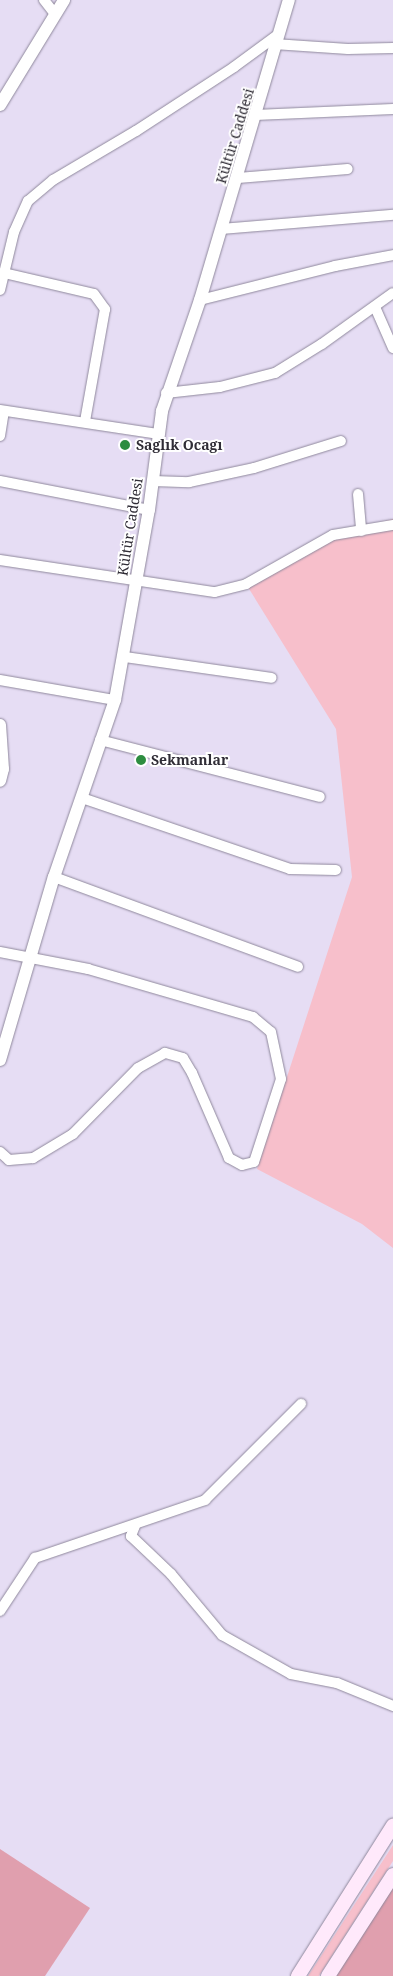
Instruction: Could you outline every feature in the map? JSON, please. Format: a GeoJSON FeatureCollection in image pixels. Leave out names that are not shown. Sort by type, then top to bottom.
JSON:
{"type":"FeatureCollection","features":[{"type":"Feature","properties":{"kind":"main road"},"geometry":{"type":"LineString","coordinates":[[298,1976],[393,1826]]}},
{"type":"Feature","properties":{"kind":"main road"},"geometry":{"type":"LineString","coordinates":[[328,1976],[393,1877]]}},
{"type":"Feature","properties":{"kind":"street"},"geometry":{"type":"LineString","coordinates":[[44,0],[55,14]]}},
{"type":"Feature","properties":{"kind":"street"},"geometry":{"type":"LineString","coordinates":[[0,105],[64,0]]}},
{"type":"Feature","properties":{"kind":"street","name":"Kültür Caddesi"},"geometry":{"type":"LineString","coordinates":[[0,1060],[54,877],[115,700],[125,657],[166,393],[200,300],[238,178],[289,0]]}},
{"type":"Feature","properties":{"kind":"street"},"geometry":{"type":"LineString","coordinates":[[0,290],[14,232],[28,200],[53,180],[136,131],[277,39],[348,49],[393,48]]}},
{"type":"Feature","properties":{"kind":"street"},"geometry":{"type":"LineString","coordinates":[[255,115],[393,109]]}},
{"type":"Feature","properties":{"kind":"street"},"geometry":{"type":"LineString","coordinates":[[238,178],[348,169]]}},
{"type":"Feature","properties":{"kind":"street"},"geometry":{"type":"LineString","coordinates":[[221,229],[393,215]]}},
{"type":"Feature","properties":{"kind":"street"},"geometry":{"type":"LineString","coordinates":[[200,300],[335,266],[393,256]]}},
{"type":"Feature","properties":{"kind":"street"},"geometry":{"type":"LineString","coordinates":[[4,273],[94,294],[104,309],[85,421]]}},
{"type":"Feature","properties":{"kind":"street"},"geometry":{"type":"LineString","coordinates":[[166,393],[220,387],[275,373],[322,344],[393,293]]}},
{"type":"Feature","properties":{"kind":"street"},"geometry":{"type":"LineString","coordinates":[[374,306],[393,348]]}},
{"type":"Feature","properties":{"kind":"street"},"geometry":{"type":"LineString","coordinates":[[0,436],[2,410],[85,421],[159,434]]}},
{"type":"Feature","properties":{"kind":"street"},"geometry":{"type":"LineString","coordinates":[[153,481],[188,482],[254,468],[341,441]]}},
{"type":"Feature","properties":{"kind":"street"},"geometry":{"type":"LineString","coordinates":[[0,481],[149,510]]}},
{"type":"Feature","properties":{"kind":"street"},"geometry":{"type":"LineString","coordinates":[[358,494],[361,531]]}},
{"type":"Feature","properties":{"kind":"street"},"geometry":{"type":"LineString","coordinates":[[0,560],[215,592],[246,584],[334,535],[393,524]]}},
{"type":"Feature","properties":{"kind":"street"},"geometry":{"type":"LineString","coordinates":[[125,657],[272,678]]}},
{"type":"Feature","properties":{"kind":"street"},"geometry":{"type":"LineString","coordinates":[[0,680],[115,700]]}},
{"type":"Feature","properties":{"kind":"street"},"geometry":{"type":"LineString","coordinates":[[0,724],[3,769],[0,781]]}},
{"type":"Feature","properties":{"kind":"street"},"geometry":{"type":"LineString","coordinates":[[100,740],[320,797]]}},
{"type":"Feature","properties":{"kind":"street"},"geometry":{"type":"LineString","coordinates":[[82,798],[290,869],[336,870]]}},
{"type":"Feature","properties":{"kind":"street"},"geometry":{"type":"LineString","coordinates":[[54,877],[298,967]]}},
{"type":"Feature","properties":{"kind":"street"},"geometry":{"type":"LineString","coordinates":[[0,952],[88,969],[253,1017],[271,1032],[281,1079],[254,1162],[242,1165],[229,1158],[192,1073],[183,1058],[165,1053],[138,1068],[73,1134],[33,1158],[9,1160],[0,1152]]}},
{"type":"Feature","properties":{"kind":"street"},"geometry":{"type":"LineString","coordinates":[[0,1610],[35,1558],[135,1526],[205,1500],[301,1404]]}},
{"type":"Feature","properties":{"kind":"street"},"geometry":{"type":"LineString","coordinates":[[135,1526],[131,1536],[171,1574],[222,1635],[291,1674],[337,1683],[393,1706]]}},
{"type":"Feature","properties":{"kind":"shaded area"},"geometry":{"type":"Polygon","coordinates":[[[393,519],[393,1248],[362,1224],[257,1169],[352,877],[336,729],[246,584],[333,535],[393,519]]]}},
{"type":"Feature","properties":{"kind":"shaded area"},"geometry":{"type":"Polygon","coordinates":[[[393,1845],[393,1861],[319,1976],[308,1976],[393,1845]]]}},
{"type":"Feature","properties":{"kind":"shaded area"},"geometry":{"type":"Polygon","coordinates":[[[0,1849],[90,1908],[45,1976],[0,1976],[0,1849]]]}},
{"type":"Feature","properties":{"kind":"shaded area"},"geometry":{"type":"Polygon","coordinates":[[[393,1878],[393,1976],[328,1976],[393,1878]]]}},
{"type":"Feature","properties":{"kind":"place","name":"Saglık Ocagı"},"geometry":{"type":"Point","coordinates":[125,445]}},
{"type":"Feature","properties":{"kind":"place","name":"Sekmanlar"},"geometry":{"type":"Point","coordinates":[141,760]}}]}
